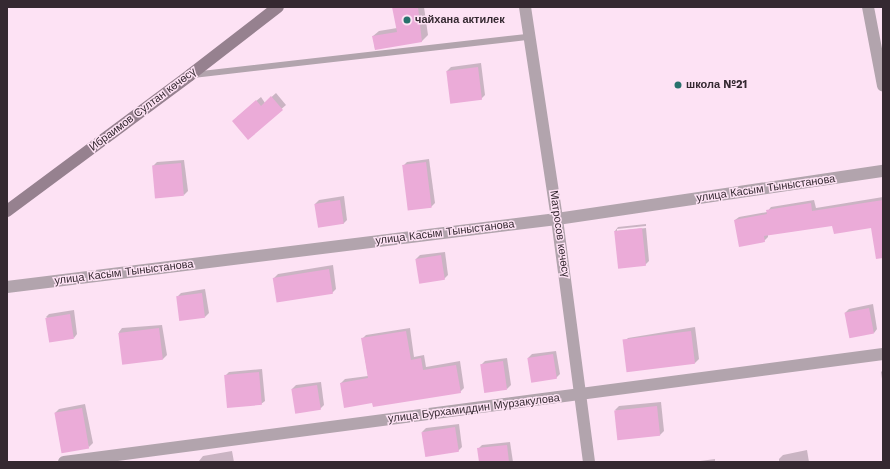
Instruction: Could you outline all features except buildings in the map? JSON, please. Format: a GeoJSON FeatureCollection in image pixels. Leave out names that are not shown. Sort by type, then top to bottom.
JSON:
{"type":"FeatureCollection","features":[{"type":"Feature","properties":{"kind":"main road","name":"Ибраимов Султан көчөсү"},"geometry":{"type":"LineString","coordinates":[[7,211],[190,75],[278,7]]}},
{"type":"Feature","properties":{"kind":"street","name":"Матросов көчөсү"},"geometry":{"type":"LineString","coordinates":[[525,7],[557,219],[589,462]]}},
{"type":"Feature","properties":{"kind":"street"},"geometry":{"type":"LineString","coordinates":[[868,7],[883,86]]}},
{"type":"Feature","properties":{"kind":"street","name":"улица Касым Тыныстанова"},"geometry":{"type":"LineString","coordinates":[[7,287],[557,219],[883,172]]}},
{"type":"Feature","properties":{"kind":"street","name":"улица Бурхамиддин Мурзакулова"},"geometry":{"type":"LineString","coordinates":[[64,462],[883,354]]}},
{"type":"Feature","properties":{"kind":"lane"},"geometry":{"type":"LineString","coordinates":[[190,75],[529,37]]}},
{"type":"Feature","properties":{"kind":"place","name":"чайхана актилек"},"geometry":{"type":"Point","coordinates":[407,20]}},
{"type":"Feature","properties":{"kind":"place","name":"школа №21"},"geometry":{"type":"Point","coordinates":[678,85]}}]}
